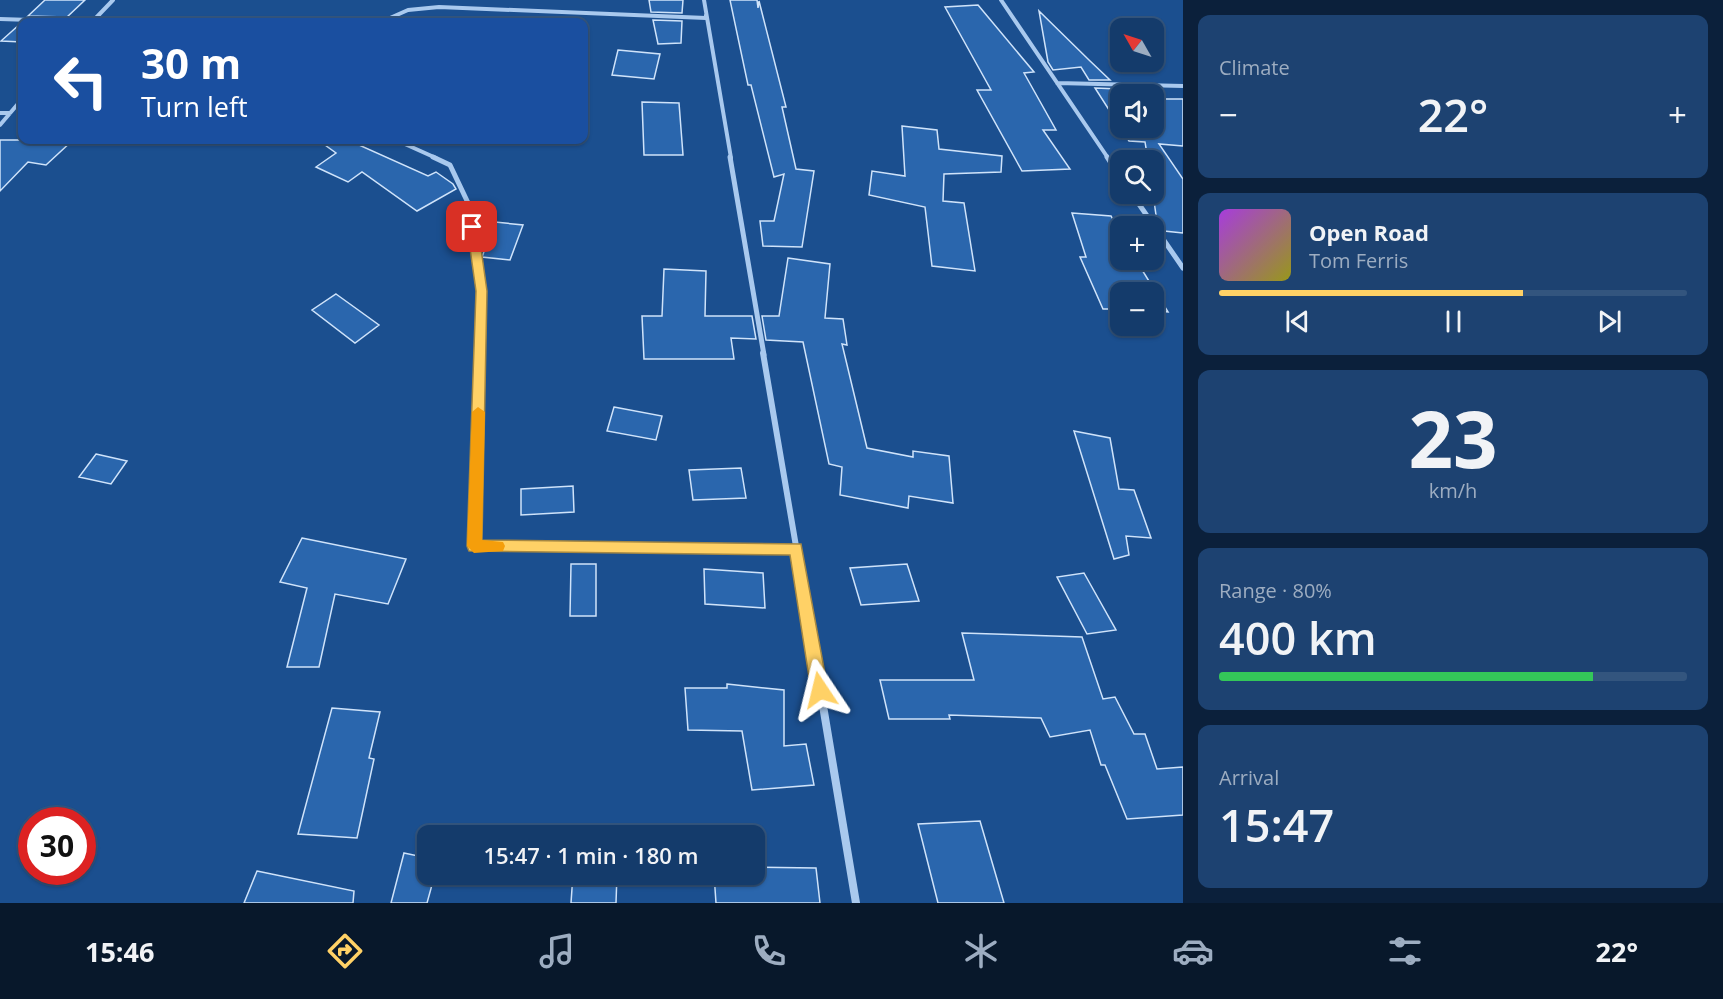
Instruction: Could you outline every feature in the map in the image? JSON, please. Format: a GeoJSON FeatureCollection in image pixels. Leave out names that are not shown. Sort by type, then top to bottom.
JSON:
{"type":"FeatureCollection","features":[{"type":"Feature","properties":{"kind":"street"},"geometry":{"type":"LineString","coordinates":[[96,18],[113,0]]}},
{"type":"Feature","properties":{"kind":"street"},"geometry":{"type":"LineString","coordinates":[[387,18],[397,12],[415,8],[706,18],[704,0]]}},
{"type":"Feature","properties":{"kind":"street"},"geometry":{"type":"LineString","coordinates":[[1001,0],[1110,162]]}},
{"type":"Feature","properties":{"kind":"street"},"geometry":{"type":"LineString","coordinates":[[705,8],[856,903]]}},
{"type":"Feature","properties":{"kind":"street"},"geometry":{"type":"LineString","coordinates":[[0,19],[18,20]]}},
{"type":"Feature","properties":{"kind":"street"},"geometry":{"type":"LineString","coordinates":[[1057,83],[1183,86]]}},
{"type":"Feature","properties":{"kind":"street"},"geometry":{"type":"LineString","coordinates":[[0,125],[18,104]]}},
{"type":"Feature","properties":{"kind":"street"},"geometry":{"type":"LineString","coordinates":[[0,113],[10,113]]}},
{"type":"Feature","properties":{"kind":"street"},"geometry":{"type":"LineString","coordinates":[[405,144],[450,165],[469,205],[481,291],[474,546],[796,549]]}},
{"type":"Feature","properties":{"kind":"street"},"geometry":{"type":"LineString","coordinates":[[1139,204],[1183,268]]}},
{"type":"Feature","properties":{"kind":"building"},"geometry":{"type":"Polygon","coordinates":[[[45,0],[85,0],[67,17],[28,16],[45,0]]]}},
{"type":"Feature","properties":{"kind":"building"},"geometry":{"type":"Polygon","coordinates":[[[649,0],[683,0],[682,13],[651,12],[649,0]]]}},
{"type":"Feature","properties":{"kind":"building"},"geometry":{"type":"Polygon","coordinates":[[[730,0],[757,0],[758,8],[759,1],[786,107],[782,107],[796,169],[814,171],[802,247],[763,246],[760,221],[774,221],[784,174],[774,177],[751,85],[748,85],[730,0]]]}},
{"type":"Feature","properties":{"kind":"building"},"geometry":{"type":"Polygon","coordinates":[[[978,5],[1034,72],[1024,73],[1056,130],[1043,130],[1070,169],[1022,171],[977,90],[991,90],[945,7],[978,5]]]}},
{"type":"Feature","properties":{"kind":"building"},"geometry":{"type":"Polygon","coordinates":[[[1039,11],[1110,80],[1089,80],[1081,67],[1053,70],[1048,62],[1039,11]]]}},
{"type":"Feature","properties":{"kind":"building"},"geometry":{"type":"Polygon","coordinates":[[[653,20],[682,21],[681,43],[658,44],[653,20]]]}},
{"type":"Feature","properties":{"kind":"building"},"geometry":{"type":"Polygon","coordinates":[[[18,26],[18,42],[1,41],[18,26]]]}},
{"type":"Feature","properties":{"kind":"building"},"geometry":{"type":"Polygon","coordinates":[[[618,50],[660,54],[654,79],[612,75],[618,50]]]}},
{"type":"Feature","properties":{"kind":"building"},"geometry":{"type":"Polygon","coordinates":[[[1095,88],[1110,89],[1110,111],[1095,88]]]}},
{"type":"Feature","properties":{"kind":"building"},"geometry":{"type":"Polygon","coordinates":[[[1164,99],[1183,99],[1183,146],[1159,144],[1163,150],[1146,150],[1145,142],[1129,141],[1127,138],[1164,138],[1164,99]]]}},
{"type":"Feature","properties":{"kind":"building"},"geometry":{"type":"Polygon","coordinates":[[[642,102],[679,103],[683,155],[644,155],[642,102]]]}},
{"type":"Feature","properties":{"kind":"building"},"geometry":{"type":"Polygon","coordinates":[[[902,126],[937,130],[939,149],[1002,156],[1001,172],[944,174],[943,201],[964,203],[975,271],[932,266],[925,207],[869,195],[872,171],[905,176],[902,126]]]}},
{"type":"Feature","properties":{"kind":"building"},"geometry":{"type":"Polygon","coordinates":[[[0,140],[18,140],[18,144],[69,144],[46,165],[28,162],[0,191],[0,140]]]}},
{"type":"Feature","properties":{"kind":"building"},"geometry":{"type":"Polygon","coordinates":[[[324,144],[357,144],[428,176],[436,172],[453,184],[456,189],[417,211],[362,172],[348,182],[316,167],[336,153],[324,144]]]}},
{"type":"Feature","properties":{"kind":"building"},"geometry":{"type":"Polygon","coordinates":[[[1164,151],[1183,179],[1183,233],[1164,231],[1164,216],[1156,216],[1154,204],[1164,204],[1164,151]]]}},
{"type":"Feature","properties":{"kind":"building"},"geometry":{"type":"Polygon","coordinates":[[[1072,213],[1111,216],[1110,270],[1142,270],[1150,282],[1110,282],[1110,309],[1103,309],[1080,257],[1086,257],[1072,213]]]}},
{"type":"Feature","properties":{"kind":"building"},"geometry":{"type":"Polygon","coordinates":[[[495,222],[523,225],[510,260],[482,257],[495,222]]]}},
{"type":"Feature","properties":{"kind":"building"},"geometry":{"type":"Polygon","coordinates":[[[788,258],[830,264],[825,318],[843,319],[847,345],[842,344],[867,448],[913,457],[913,451],[949,456],[953,503],[909,496],[908,508],[840,495],[842,467],[829,464],[803,342],[766,340],[762,316],[779,316],[788,258]]]}},
{"type":"Feature","properties":{"kind":"building"},"geometry":{"type":"Polygon","coordinates":[[[664,269],[706,271],[705,316],[752,316],[756,339],[731,338],[734,359],[644,359],[642,316],[662,316],[664,269]]]}},
{"type":"Feature","properties":{"kind":"building"},"geometry":{"type":"Polygon","coordinates":[[[336,294],[379,325],[355,343],[312,310],[336,294]]]}},
{"type":"Feature","properties":{"kind":"building"},"geometry":{"type":"Polygon","coordinates":[[[614,407],[662,416],[656,440],[607,431],[614,407]]]}},
{"type":"Feature","properties":{"kind":"building"},"geometry":{"type":"Polygon","coordinates":[[[1074,431],[1110,438],[1119,489],[1134,490],[1151,538],[1126,536],[1129,555],[1114,559],[1074,431]]]}},
{"type":"Feature","properties":{"kind":"building"},"geometry":{"type":"Polygon","coordinates":[[[96,454],[127,461],[111,484],[79,477],[96,454]]]}},
{"type":"Feature","properties":{"kind":"building"},"geometry":{"type":"Polygon","coordinates":[[[741,468],[746,498],[693,500],[689,470],[741,468]]]}},
{"type":"Feature","properties":{"kind":"building"},"geometry":{"type":"Polygon","coordinates":[[[573,486],[574,512],[521,515],[521,489],[573,486]]]}},
{"type":"Feature","properties":{"kind":"building"},"geometry":{"type":"Polygon","coordinates":[[[302,538],[406,559],[388,604],[335,594],[319,667],[287,667],[307,588],[280,582],[302,538]]]}},
{"type":"Feature","properties":{"kind":"building"},"geometry":{"type":"Polygon","coordinates":[[[571,564],[596,564],[596,616],[570,616],[571,564]]]}},
{"type":"Feature","properties":{"kind":"building"},"geometry":{"type":"Polygon","coordinates":[[[907,564],[919,601],[861,605],[850,568],[907,564]]]}},
{"type":"Feature","properties":{"kind":"building"},"geometry":{"type":"Polygon","coordinates":[[[704,569],[763,573],[765,608],[705,604],[704,569]]]}},
{"type":"Feature","properties":{"kind":"building"},"geometry":{"type":"Polygon","coordinates":[[[1084,573],[1116,630],[1087,634],[1057,577],[1084,573]]]}},
{"type":"Feature","properties":{"kind":"building"},"geometry":{"type":"Polygon","coordinates":[[[962,633],[1082,637],[1103,699],[1115,697],[1134,734],[1145,734],[1157,769],[1183,767],[1183,815],[1127,819],[1105,765],[1101,765],[1090,730],[1050,737],[1041,718],[949,715],[950,719],[889,719],[880,680],[974,680],[962,633]]]}},
{"type":"Feature","properties":{"kind":"building"},"geometry":{"type":"Polygon","coordinates":[[[727,684],[784,690],[784,746],[806,744],[814,785],[752,790],[742,731],[688,730],[685,688],[727,688],[727,684]]]}},
{"type":"Feature","properties":{"kind":"building"},"geometry":{"type":"Polygon","coordinates":[[[332,708],[380,712],[369,758],[374,759],[357,838],[298,834],[332,708]]]}},
{"type":"Feature","properties":{"kind":"building"},"geometry":{"type":"Polygon","coordinates":[[[980,821],[1004,903],[938,903],[918,824],[980,821]]]}},
{"type":"Feature","properties":{"kind":"building"},"geometry":{"type":"Polygon","coordinates":[[[404,853],[417,856],[417,885],[432,885],[427,903],[391,903],[404,853]]]}},
{"type":"Feature","properties":{"kind":"building"},"geometry":{"type":"Polygon","coordinates":[[[765,867],[816,868],[820,903],[716,903],[715,885],[765,885],[765,867]]]}},
{"type":"Feature","properties":{"kind":"building"},"geometry":{"type":"Polygon","coordinates":[[[257,871],[354,891],[353,903],[244,903],[257,871]]]}},
{"type":"Feature","properties":{"kind":"building"},"geometry":{"type":"Polygon","coordinates":[[[572,885],[617,885],[616,903],[571,903],[572,885]]]}},
{"type":"Feature","properties":{"kind":"slow traffic"},"geometry":{"type":"LineString","coordinates":[[478,412],[474,546],[498,546]]}},
{"type":"Feature","properties":{"kind":"route"},"geometry":{"type":"LineString","coordinates":[[472,227],[481,291],[474,546],[796,549],[820,690]]}}]}
